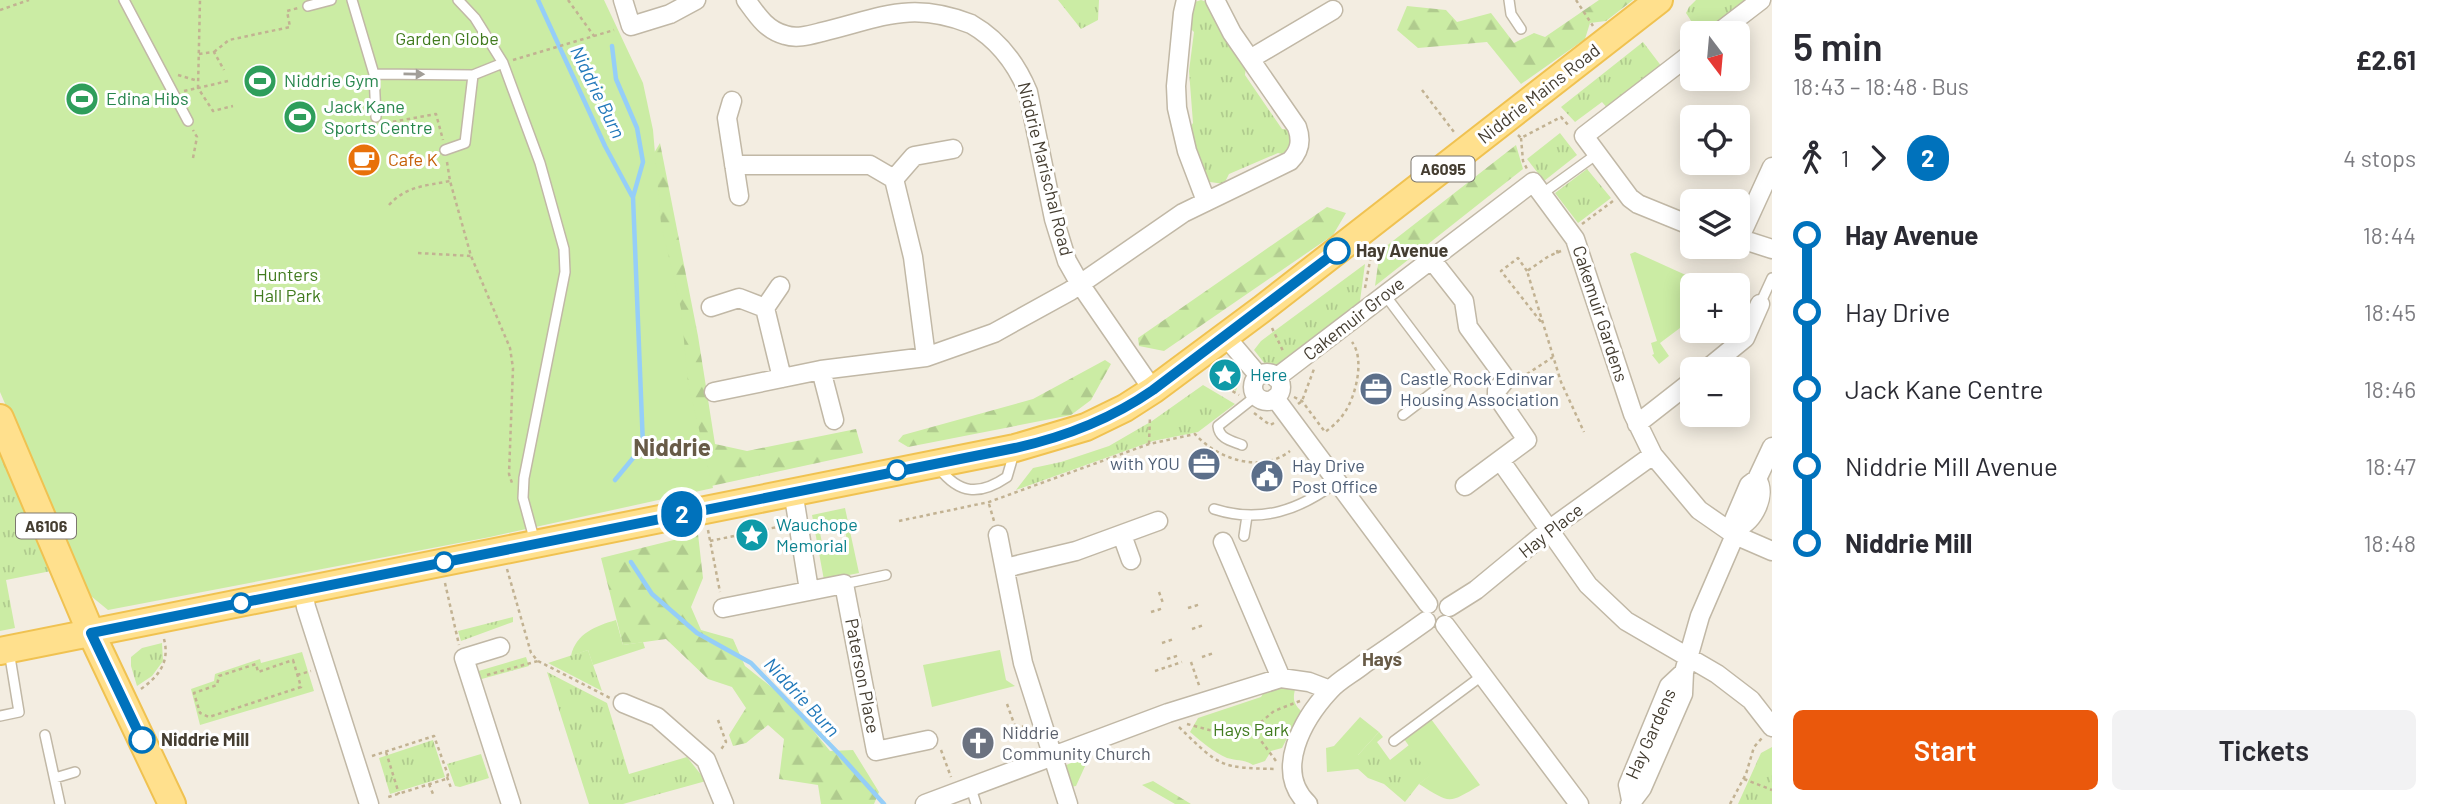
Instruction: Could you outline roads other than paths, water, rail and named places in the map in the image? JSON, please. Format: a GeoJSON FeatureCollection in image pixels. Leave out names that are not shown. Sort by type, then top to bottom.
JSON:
{"type":"FeatureCollection","features":[{"type":"Feature","properties":{"kind":"main road","name":"Niddrie Mains Road"},"geometry":{"type":"LineString","coordinates":[[91,633],[1015,448],[1086,427],[1125,408],[1152,402],[1197,356],[1226,337],[1659,0]]}},
{"type":"Feature","properties":{"kind":"main road","name":"A6106"},"geometry":{"type":"LineString","coordinates":[[0,418],[91,633],[172,804]]}},
{"type":"Feature","properties":{"kind":"main road","name":"A6095"},"geometry":{"type":"LineString","coordinates":[[4,650],[91,633]]}},
{"type":"Feature","properties":{"kind":"street"},"geometry":{"type":"LineString","coordinates":[[622,0],[631,26],[670,14],[696,0]]}},
{"type":"Feature","properties":{"kind":"street","name":"Niddrie Marischal Road"},"geometry":{"type":"LineString","coordinates":[[747,0],[764,24],[785,36],[804,36],[832,30],[886,10],[944,5],[996,41],[1021,75],[1034,113],[1060,244],[1080,284],[1152,402]]}},
{"type":"Feature","properties":{"kind":"street"},"geometry":{"type":"LineString","coordinates":[[1186,0],[1177,108],[1187,151],[1206,201]]}},
{"type":"Feature","properties":{"kind":"street"},"geometry":{"type":"LineString","coordinates":[[714,392],[821,370],[926,357],[993,334],[1080,284],[1162,226],[1206,201],[1283,165],[1295,156],[1299,149],[1300,134],[1297,127],[1232,33],[1215,0]]}},
{"type":"Feature","properties":{"kind":"street"},"geometry":{"type":"LineString","coordinates":[[1734,21],[1761,0]]}},
{"type":"Feature","properties":{"kind":"street"},"geometry":{"type":"LineString","coordinates":[[1250,59],[1334,11]]}},
{"type":"Feature","properties":{"kind":"street"},"geometry":{"type":"LineString","coordinates":[[1680,62],[1584,136],[1638,204],[1680,221]]}},
{"type":"Feature","properties":{"kind":"street"},"geometry":{"type":"LineString","coordinates":[[732,101],[727,118],[739,196]]}},
{"type":"Feature","properties":{"kind":"street"},"geometry":{"type":"LineString","coordinates":[[894,179],[914,156],[953,149]]}},
{"type":"Feature","properties":{"kind":"street"},"geometry":{"type":"LineString","coordinates":[[734,165],[870,165],[894,179],[913,257],[926,357]]}},
{"type":"Feature","properties":{"kind":"street"},"geometry":{"type":"LineString","coordinates":[[1750,214],[1772,167]]}},
{"type":"Feature","properties":{"kind":"street","name":"Cakemuir Gardens"},"geometry":{"type":"LineString","coordinates":[[1538,188],[1566,243],[1637,424],[1653,455]]}},
{"type":"Feature","properties":{"kind":"street","name":"Cakemuir Grove"},"geometry":{"type":"LineString","coordinates":[[1276,382],[1431,259],[1538,188]]}},
{"type":"Feature","properties":{"kind":"street"},"geometry":{"type":"LineString","coordinates":[[1750,241],[1772,249]]}},
{"type":"Feature","properties":{"kind":"street"},"geometry":{"type":"LineString","coordinates":[[1431,259],[1464,302],[1468,327],[1506,379],[1497,390],[1497,396],[1527,440],[1465,486]]}},
{"type":"Feature","properties":{"kind":"street"},"geometry":{"type":"LineString","coordinates":[[780,286],[765,308],[782,378]]}},
{"type":"Feature","properties":{"kind":"street"},"geometry":{"type":"LineString","coordinates":[[711,307],[739,298],[765,308]]}},
{"type":"Feature","properties":{"kind":"street"},"geometry":{"type":"LineString","coordinates":[[1722,357],[1745,338],[1765,299]]}},
{"type":"Feature","properties":{"kind":"street"},"geometry":{"type":"LineString","coordinates":[[1226,337],[1276,382],[1286,413],[1338,481],[1427,612],[1434,627],[1447,616]]}},
{"type":"Feature","properties":{"kind":"street"},"geometry":{"type":"LineString","coordinates":[[821,370],[834,419]]}},
{"type":"Feature","properties":{"kind":"street"},"geometry":{"type":"LineString","coordinates":[[1251,400],[1268,401],[1276,382]]}},
{"type":"Feature","properties":{"kind":"street"},"geometry":{"type":"LineString","coordinates":[[1637,424],[1680,390]]}},
{"type":"Feature","properties":{"kind":"street","name":"Hay Gardens"},"geometry":{"type":"LineString","coordinates":[[1630,802],[1642,788],[1683,694],[1687,665],[1700,616],[1736,531],[1734,520],[1749,485],[1756,479],[1772,447]]}},
{"type":"Feature","properties":{"kind":"street"},"geometry":{"type":"LineString","coordinates":[[1653,455],[1699,510],[1772,551]]}},
{"type":"Feature","properties":{"kind":"street","name":"Hay Place"},"geometry":{"type":"LineString","coordinates":[[1447,616],[1550,529],[1653,455]]}},
{"type":"Feature","properties":{"kind":"street"},"geometry":{"type":"LineString","coordinates":[[1500,460],[1588,585],[1626,621],[1687,665],[1717,674],[1751,700],[1768,732]]}},
{"type":"Feature","properties":{"kind":"street"},"geometry":{"type":"LineString","coordinates":[[793,491],[809,590]]}},
{"type":"Feature","properties":{"kind":"street"},"geometry":{"type":"LineString","coordinates":[[1005,568],[1060,556],[1158,521]]}},
{"type":"Feature","properties":{"kind":"street"},"geometry":{"type":"LineString","coordinates":[[998,535],[1023,663],[1068,804]]}},
{"type":"Feature","properties":{"kind":"street"},"geometry":{"type":"LineString","coordinates":[[1122,535],[1131,560]]}},
{"type":"Feature","properties":{"kind":"street"},"geometry":{"type":"LineString","coordinates":[[1223,542],[1281,678]]}},
{"type":"Feature","properties":{"kind":"street"},"geometry":{"type":"LineString","coordinates":[[723,608],[844,584]]}},
{"type":"Feature","properties":{"kind":"street","name":"Paterson Place"},"geometry":{"type":"LineString","coordinates":[[844,584],[876,751],[928,740]]}},
{"type":"Feature","properties":{"kind":"street"},"geometry":{"type":"LineString","coordinates":[[303,590],[368,804]]}},
{"type":"Feature","properties":{"kind":"street"},"geometry":{"type":"LineString","coordinates":[[1308,804],[1294,783],[1291,769],[1298,738],[1327,694],[1440,600],[1483,676],[1579,804]]}},
{"type":"Feature","properties":{"kind":"street"},"geometry":{"type":"LineString","coordinates":[[500,647],[464,658],[511,804]]}},
{"type":"Feature","properties":{"kind":"street"},"geometry":{"type":"LineString","coordinates":[[925,804],[968,795],[1053,758],[1281,678],[1309,682],[1327,694]]}},
{"type":"Feature","properties":{"kind":"street"},"geometry":{"type":"LineString","coordinates":[[623,703],[657,718],[706,760],[724,804]]}},
{"type":"Feature","properties":{"kind":"lane"},"geometry":{"type":"LineString","coordinates":[[124,0],[188,121]]}},
{"type":"Feature","properties":{"kind":"lane"},"geometry":{"type":"LineString","coordinates":[[308,6],[331,0]]}},
{"type":"Feature","properties":{"kind":"lane"},"geometry":{"type":"LineString","coordinates":[[352,0],[374,74],[376,117]]}},
{"type":"Feature","properties":{"kind":"lane"},"geometry":{"type":"LineString","coordinates":[[458,0],[475,18],[503,62],[540,163],[564,249],[565,272],[524,478],[523,498],[535,544]]}},
{"type":"Feature","properties":{"kind":"lane"},"geometry":{"type":"LineString","coordinates":[[1509,0],[1511,14],[1521,29]]}},
{"type":"Feature","properties":{"kind":"lane"},"geometry":{"type":"LineString","coordinates":[[374,74],[473,75],[503,62]]}},
{"type":"Feature","properties":{"kind":"lane"},"geometry":{"type":"LineString","coordinates":[[446,150],[465,143],[473,75]]}},
{"type":"Feature","properties":{"kind":"lane"},"geometry":{"type":"LineString","coordinates":[[1538,188],[1597,154]]}},
{"type":"Feature","properties":{"kind":"lane"},"geometry":{"type":"LineString","coordinates":[[1765,299],[1772,278]]}},
{"type":"Feature","properties":{"kind":"lane"},"geometry":{"type":"LineString","coordinates":[[1385,295],[1449,380],[1403,415]]}},
{"type":"Feature","properties":{"kind":"lane"},"geometry":{"type":"LineString","coordinates":[[1242,446],[1224,438],[1218,429],[1219,424],[1251,400]]}},
{"type":"Feature","properties":{"kind":"lane"},"geometry":{"type":"LineString","coordinates":[[935,463],[951,484],[964,490],[983,487],[997,484],[1007,477],[1015,448]]}},
{"type":"Feature","properties":{"kind":"lane"},"geometry":{"type":"LineString","coordinates":[[1214,509],[1247,516],[1270,514],[1314,499],[1338,481]]}},
{"type":"Feature","properties":{"kind":"lane"},"geometry":{"type":"LineString","coordinates":[[1244,537],[1247,516]]}},
{"type":"Feature","properties":{"kind":"lane"},"geometry":{"type":"LineString","coordinates":[[844,584],[886,575]]}},
{"type":"Feature","properties":{"kind":"lane"},"geometry":{"type":"LineString","coordinates":[[0,716],[19,712],[4,650]]}},
{"type":"Feature","properties":{"kind":"lane"},"geometry":{"type":"LineString","coordinates":[[1394,741],[1483,676]]}},
{"type":"Feature","properties":{"kind":"lane"},"geometry":{"type":"LineString","coordinates":[[45,735],[60,804]]}},
{"type":"Feature","properties":{"kind":"lane"},"geometry":{"type":"LineString","coordinates":[[55,778],[75,772]]}},
{"type":"Feature","properties":{"kind":"waterway","name":"Niddrie Burn"},"geometry":{"type":"LineString","coordinates":[[538,0],[605,146],[632,196]]}},
{"type":"Feature","properties":{"kind":"waterway","name":"Niddrie Burn"},"geometry":{"type":"LineString","coordinates":[[612,46],[616,79],[637,128],[643,162],[633,197],[643,446],[615,480]]}},
{"type":"Feature","properties":{"kind":"waterway","name":"Niddrie Burn"},"geometry":{"type":"LineString","coordinates":[[631,562],[652,594],[697,633],[751,663],[884,804]]}},
{"type":"Feature","properties":{"kind":"place","name":"Niddrie Gym"},"geometry":{"type":"Point","coordinates":[260,81]}},
{"type":"Feature","properties":{"kind":"place","name":"Edina Hibs"},"geometry":{"type":"Point","coordinates":[82,99]}},
{"type":"Feature","properties":{"kind":"place","name":"Jack Kane Sports Centre"},"geometry":{"type":"Point","coordinates":[300,117]}},
{"type":"Feature","properties":{"kind":"place","name":"Cafe K"},"geometry":{"type":"Point","coordinates":[364,160]}},
{"type":"Feature","properties":{"kind":"place","name":"Hay Avenue"},"geometry":{"type":"Point","coordinates":[1337,251]}},
{"type":"Feature","properties":{"kind":"place","name":"Here"},"geometry":{"type":"Point","coordinates":[1225,375]}},
{"type":"Feature","properties":{"kind":"place","name":"Castle Rock Edinvar Housing Association"},"geometry":{"type":"Point","coordinates":[1376,389]}},
{"type":"Feature","properties":{"kind":"place","name":"with YOU"},"geometry":{"type":"Point","coordinates":[1204,464]}},
{"type":"Feature","properties":{"kind":"place","name":"Hay Drive Post Office"},"geometry":{"type":"Point","coordinates":[1267,476]}},
{"type":"Feature","properties":{"kind":"place","name":"Wauchope Memorial"},"geometry":{"type":"Point","coordinates":[752,535]}},
{"type":"Feature","properties":{"kind":"place","name":"Niddrie Mill"},"geometry":{"type":"Point","coordinates":[142,740]}},
{"type":"Feature","properties":{"kind":"place","name":"Niddrie Community Church"},"geometry":{"type":"Point","coordinates":[978,743]}},
{"type":"Feature","properties":{"kind":"district","name":"Niddrie"},"geometry":{"type":"Point","coordinates":[672,448]}},
{"type":"Feature","properties":{"kind":"district","name":"Hays"},"geometry":{"type":"Point","coordinates":[1382,659]}},
{"type":"Feature","properties":{"kind":"park label","name":"Garden Globe"},"geometry":{"type":"Point","coordinates":[447,39]}},
{"type":"Feature","properties":{"kind":"park label","name":"Hunters Hall Park"},"geometry":{"type":"Point","coordinates":[287,285]}},
{"type":"Feature","properties":{"kind":"park label","name":"Hays Park"},"geometry":{"type":"Point","coordinates":[1251,730]}}]}
